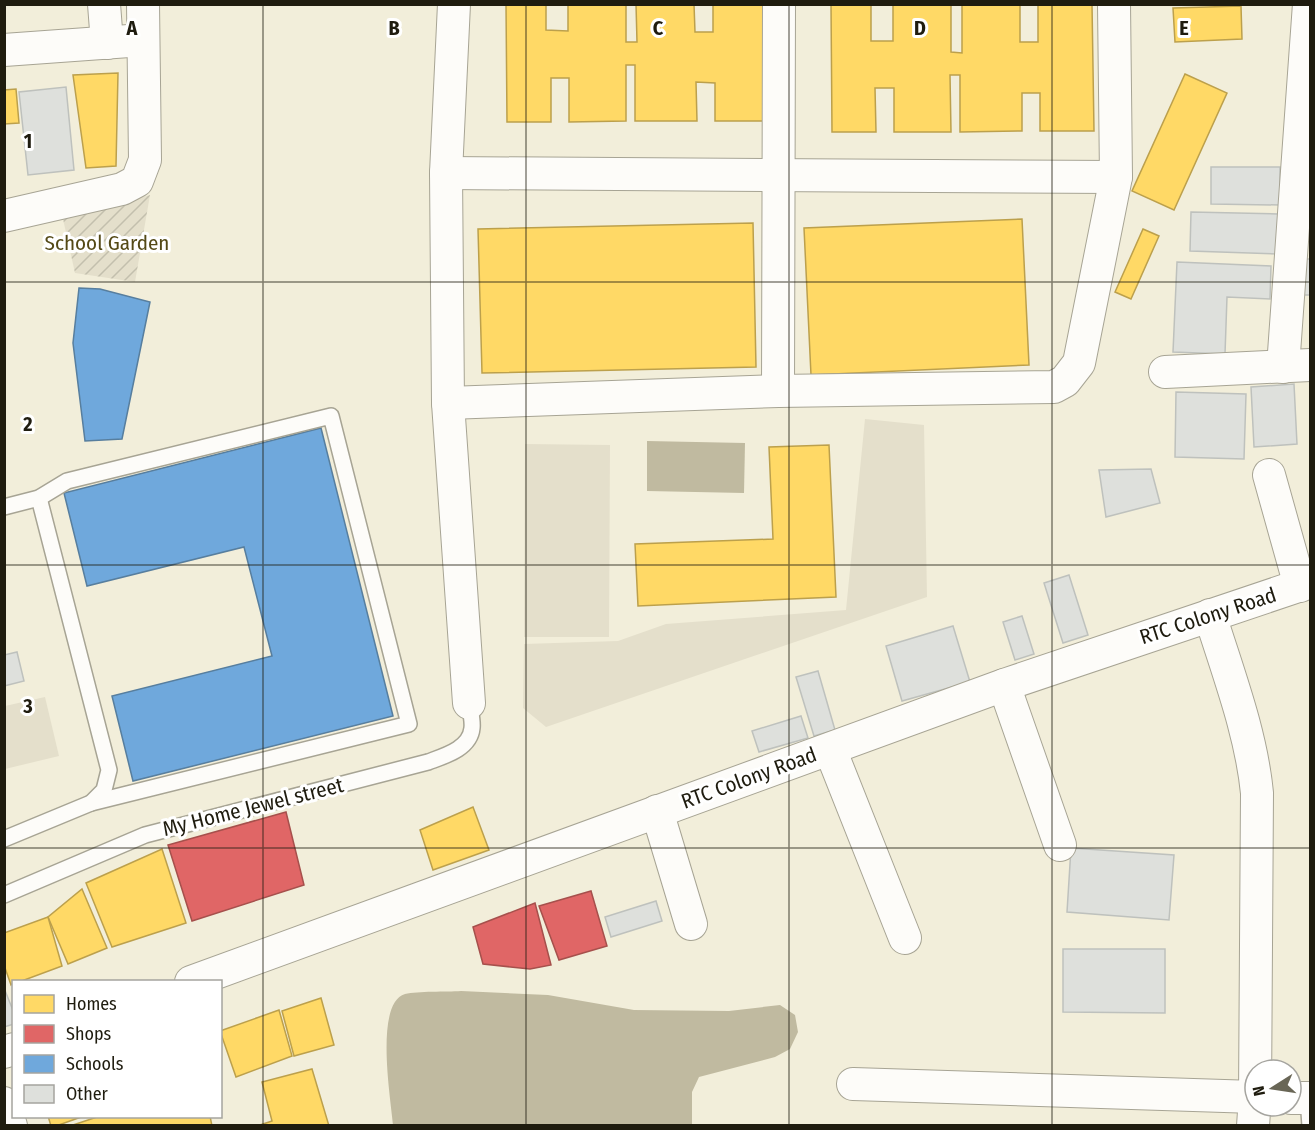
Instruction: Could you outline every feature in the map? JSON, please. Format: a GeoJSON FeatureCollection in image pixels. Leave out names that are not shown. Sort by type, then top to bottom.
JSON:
{"type":"FeatureCollection","features":[{"type":"Feature","properties":{"kind":"street"},"geometry":{"type":"LineString","coordinates":[[104,4],[107,43]]}},
{"type":"Feature","properties":{"kind":"street"},"geometry":{"type":"LineString","coordinates":[[4,216],[122,189],[137,181],[145,160],[143,4]]}},
{"type":"Feature","properties":{"kind":"street"},"geometry":{"type":"LineString","coordinates":[[454,4],[446,173],[448,403],[469,703]]}},
{"type":"Feature","properties":{"kind":"street"},"geometry":{"type":"LineString","coordinates":[[778,390],[779,4]]}},
{"type":"Feature","properties":{"kind":"street"},"geometry":{"type":"LineString","coordinates":[[448,403],[778,390],[1054,387],[1065,381],[1079,363],[1116,177],[1114,4]]}},
{"type":"Feature","properties":{"kind":"street"},"geometry":{"type":"LineString","coordinates":[[1165,372],[1297,366],[1309,4]]}},
{"type":"Feature","properties":{"kind":"street"},"geometry":{"type":"LineString","coordinates":[[4,50],[143,40]]}},
{"type":"Feature","properties":{"kind":"street"},"geometry":{"type":"LineString","coordinates":[[446,173],[1116,177]]}},
{"type":"Feature","properties":{"kind":"street"},"geometry":{"type":"LineString","coordinates":[[1269,475],[1305,584]]}},
{"type":"Feature","properties":{"kind":"street","name":"RTC Colony Road"},"geometry":{"type":"LineString","coordinates":[[194,980],[1004,685],[1305,584]]}},
{"type":"Feature","properties":{"kind":"street"},"geometry":{"type":"LineString","coordinates":[[1210,615],[1248,742],[1254,765],[1257,793],[1255,1058]]}},
{"type":"Feature","properties":{"kind":"street"},"geometry":{"type":"LineString","coordinates":[[1004,685],[1060,845]]}},
{"type":"Feature","properties":{"kind":"street"},"geometry":{"type":"LineString","coordinates":[[830,749],[905,938]]}},
{"type":"Feature","properties":{"kind":"street"},"geometry":{"type":"LineString","coordinates":[[657,812],[691,924]]}},
{"type":"Feature","properties":{"kind":"street"},"geometry":{"type":"LineString","coordinates":[[853,1084],[1243,1097]]}},
{"type":"Feature","properties":{"kind":"street"},"geometry":{"type":"LineString","coordinates":[[4,1103],[11,1125]]}},
{"type":"Feature","properties":{"kind":"lane"},"geometry":{"type":"LineString","coordinates":[[4,507],[39,498],[67,481],[331,416],[409,724],[91,803],[4,839]]}},
{"type":"Feature","properties":{"kind":"lane"},"geometry":{"type":"LineString","coordinates":[[39,498],[109,770],[104,790],[91,803]]}},
{"type":"Feature","properties":{"kind":"lane","name":"My Home Jewel street"},"geometry":{"type":"LineString","coordinates":[[4,895],[145,835],[428,762],[453,752],[466,743],[472,729],[469,703]]}},
{"type":"Feature","properties":{"kind":"green space","name":"School Garden"},"geometry":{"type":"Polygon","coordinates":[[[150,195],[135,282],[75,273],[63,219],[150,195]]]}},
{"type":"Feature","properties":{"kind":"green space"},"geometry":{"type":"Polygon","coordinates":[[[865,419],[924,425],[927,597],[546,727],[523,708],[524,644],[618,641],[666,624],[846,610],[865,419]]]}},
{"type":"Feature","properties":{"kind":"green space"},"geometry":{"type":"Polygon","coordinates":[[[525,444],[610,445],[609,637],[524,637],[525,444]]]}},
{"type":"Feature","properties":{"kind":"green space"},"geometry":{"type":"Polygon","coordinates":[[[45,697],[59,756],[5,769],[5,706],[45,697]]]}},
{"type":"Feature","properties":{"kind":"shaded area"},"geometry":{"type":"Polygon","coordinates":[[[647,441],[745,443],[744,493],[647,491],[647,441]]]}},
{"type":"Feature","properties":{"kind":"shaded area"},"geometry":{"type":"Polygon","coordinates":[[[461,991],[548,995],[634,1010],[729,1011],[780,1005],[795,1015],[798,1032],[790,1049],[775,1057],[699,1077],[692,1092],[692,1125],[393,1125],[387,1033],[390,1015],[396,1001],[405,994],[411,993],[461,991]]]}},
{"type":"Feature","properties":{"kind":"building: Homes"},"geometry":{"type":"Polygon","coordinates":[[[506,4],[546,4],[546,30],[568,31],[568,4],[626,4],[626,42],[637,42],[636,4],[694,4],[695,32],[713,32],[713,4],[767,4],[768,121],[715,121],[715,83],[696,82],[697,121],[635,121],[635,65],[626,65],[626,121],[569,122],[569,78],[551,78],[551,122],[507,122],[506,4]]]}},
{"type":"Feature","properties":{"kind":"building: Homes"},"geometry":{"type":"Polygon","coordinates":[[[831,4],[871,4],[871,41],[893,41],[893,4],[951,4],[951,52],[962,53],[962,4],[1020,4],[1020,42],[1038,42],[1038,4],[1092,4],[1094,131],[1040,131],[1040,93],[1022,93],[1022,131],[960,132],[960,75],[950,75],[951,132],[894,132],[894,88],[875,88],[876,132],[832,132],[831,4]]]}},
{"type":"Feature","properties":{"kind":"building: Homes"},"geometry":{"type":"Polygon","coordinates":[[[1241,6],[1242,39],[1175,42],[1173,8],[1241,6]]]}},
{"type":"Feature","properties":{"kind":"building: Homes"},"geometry":{"type":"Polygon","coordinates":[[[118,73],[116,166],[86,168],[73,75],[118,73]]]}},
{"type":"Feature","properties":{"kind":"building: Homes"},"geometry":{"type":"Polygon","coordinates":[[[1185,74],[1227,93],[1174,210],[1132,191],[1185,74]]]}},
{"type":"Feature","properties":{"kind":"building: Homes"},"geometry":{"type":"Polygon","coordinates":[[[16,89],[19,123],[4,124],[4,90],[16,89]]]}},
{"type":"Feature","properties":{"kind":"building: Homes"},"geometry":{"type":"Polygon","coordinates":[[[1022,219],[1029,365],[811,375],[804,228],[1022,219]]]}},
{"type":"Feature","properties":{"kind":"building: Homes"},"geometry":{"type":"Polygon","coordinates":[[[753,223],[756,367],[482,373],[478,229],[753,223]]]}},
{"type":"Feature","properties":{"kind":"building: Homes"},"geometry":{"type":"Polygon","coordinates":[[[1143,229],[1159,236],[1131,299],[1115,292],[1143,229]]]}},
{"type":"Feature","properties":{"kind":"building: Homes"},"geometry":{"type":"Polygon","coordinates":[[[829,445],[836,597],[638,606],[635,544],[773,539],[769,447],[829,445]]]}},
{"type":"Feature","properties":{"kind":"building: Homes"},"geometry":{"type":"Polygon","coordinates":[[[473,807],[489,850],[433,870],[420,830],[473,807]]]}},
{"type":"Feature","properties":{"kind":"building: Homes"},"geometry":{"type":"Polygon","coordinates":[[[162,849],[186,923],[112,947],[86,883],[162,849]]]}},
{"type":"Feature","properties":{"kind":"building: Homes"},"geometry":{"type":"Polygon","coordinates":[[[82,889],[107,948],[68,964],[48,917],[82,889]]]}},
{"type":"Feature","properties":{"kind":"building: Homes"},"geometry":{"type":"Polygon","coordinates":[[[48,917],[62,966],[24,980],[12,980],[11,985],[4,965],[4,933],[48,917]]]}},
{"type":"Feature","properties":{"kind":"building: Homes"},"geometry":{"type":"Polygon","coordinates":[[[321,998],[334,1045],[294,1056],[282,1011],[321,998]]]}},
{"type":"Feature","properties":{"kind":"building: Homes"},"geometry":{"type":"Polygon","coordinates":[[[279,1010],[292,1056],[236,1077],[222,1037],[222,1030],[279,1010]]]}},
{"type":"Feature","properties":{"kind":"building: Homes"},"geometry":{"type":"Polygon","coordinates":[[[312,1069],[329,1126],[257,1126],[272,1121],[262,1082],[312,1069]]]}},
{"type":"Feature","properties":{"kind":"building: Homes"},"geometry":{"type":"Polygon","coordinates":[[[49,1118],[78,1118],[56,1126],[51,1126],[49,1118]]]}},
{"type":"Feature","properties":{"kind":"building: Homes"},"geometry":{"type":"Polygon","coordinates":[[[94,1118],[210,1118],[212,1126],[70,1126],[94,1118]]]}},
{"type":"Feature","properties":{"kind":"building: Shops"},"geometry":{"type":"Polygon","coordinates":[[[286,812],[304,885],[192,921],[168,845],[286,812]]]}},
{"type":"Feature","properties":{"kind":"building: Shops"},"geometry":{"type":"Polygon","coordinates":[[[591,891],[607,946],[559,960],[539,906],[591,891]]]}},
{"type":"Feature","properties":{"kind":"building: Shops"},"geometry":{"type":"Polygon","coordinates":[[[535,903],[551,965],[530,969],[483,964],[473,927],[535,903]]]}},
{"type":"Feature","properties":{"kind":"building: Schools"},"geometry":{"type":"Polygon","coordinates":[[[79,288],[100,289],[150,302],[122,439],[85,441],[73,343],[79,288]]]}},
{"type":"Feature","properties":{"kind":"building: Schools"},"geometry":{"type":"Polygon","coordinates":[[[321,428],[393,716],[133,781],[112,696],[272,656],[244,547],[87,586],[64,493],[321,428]]]}},
{"type":"Feature","properties":{"kind":"building: Other"},"geometry":{"type":"Polygon","coordinates":[[[66,87],[74,170],[28,175],[19,92],[66,87]]]}},
{"type":"Feature","properties":{"kind":"building: Other"},"geometry":{"type":"Polygon","coordinates":[[[1211,167],[1280,167],[1280,205],[1211,204],[1211,167]]]}},
{"type":"Feature","properties":{"kind":"building: Other"},"geometry":{"type":"Polygon","coordinates":[[[1191,212],[1278,214],[1277,254],[1190,251],[1191,212]]]}},
{"type":"Feature","properties":{"kind":"building: Other"},"geometry":{"type":"Polygon","coordinates":[[[1304,259],[1310,259],[1310,295],[1304,295],[1304,259]]]}},
{"type":"Feature","properties":{"kind":"building: Other"},"geometry":{"type":"Polygon","coordinates":[[[1177,262],[1271,266],[1270,299],[1227,297],[1225,354],[1173,352],[1177,262]]]}},
{"type":"Feature","properties":{"kind":"building: Other"},"geometry":{"type":"Polygon","coordinates":[[[1294,384],[1297,444],[1254,447],[1251,387],[1294,384]]]}},
{"type":"Feature","properties":{"kind":"building: Other"},"geometry":{"type":"Polygon","coordinates":[[[1176,392],[1246,394],[1244,459],[1175,457],[1176,392]]]}},
{"type":"Feature","properties":{"kind":"building: Other"},"geometry":{"type":"Polygon","coordinates":[[[1151,469],[1160,503],[1106,517],[1099,470],[1151,469]]]}},
{"type":"Feature","properties":{"kind":"building: Other"},"geometry":{"type":"Polygon","coordinates":[[[1069,575],[1088,635],[1063,643],[1044,583],[1069,575]]]}},
{"type":"Feature","properties":{"kind":"building: Other"},"geometry":{"type":"Polygon","coordinates":[[[1022,616],[1034,654],[1015,660],[1003,622],[1022,616]]]}},
{"type":"Feature","properties":{"kind":"building: Other"},"geometry":{"type":"Polygon","coordinates":[[[953,626],[970,682],[902,701],[886,646],[953,626]]]}},
{"type":"Feature","properties":{"kind":"building: Other"},"geometry":{"type":"Polygon","coordinates":[[[17,652],[24,681],[4,686],[4,655],[17,652]]]}},
{"type":"Feature","properties":{"kind":"building: Other"},"geometry":{"type":"Polygon","coordinates":[[[818,671],[835,730],[814,736],[796,677],[818,671]]]}},
{"type":"Feature","properties":{"kind":"building: Other"},"geometry":{"type":"Polygon","coordinates":[[[801,716],[808,738],[759,752],[752,731],[801,716]]]}},
{"type":"Feature","properties":{"kind":"building: Other"},"geometry":{"type":"Polygon","coordinates":[[[1071,848],[1174,855],[1169,920],[1067,912],[1071,848]]]}},
{"type":"Feature","properties":{"kind":"building: Other"},"geometry":{"type":"Polygon","coordinates":[[[656,901],[662,921],[611,937],[605,917],[656,901]]]}},
{"type":"Feature","properties":{"kind":"building: Other"},"geometry":{"type":"Polygon","coordinates":[[[1063,949],[1165,949],[1165,1013],[1063,1012],[1063,949]]]}},
{"type":"Feature","properties":{"kind":"building: Other"},"geometry":{"type":"Polygon","coordinates":[[[4,988],[12,1008],[12,1025],[4,1027],[4,988]]]}}]}
